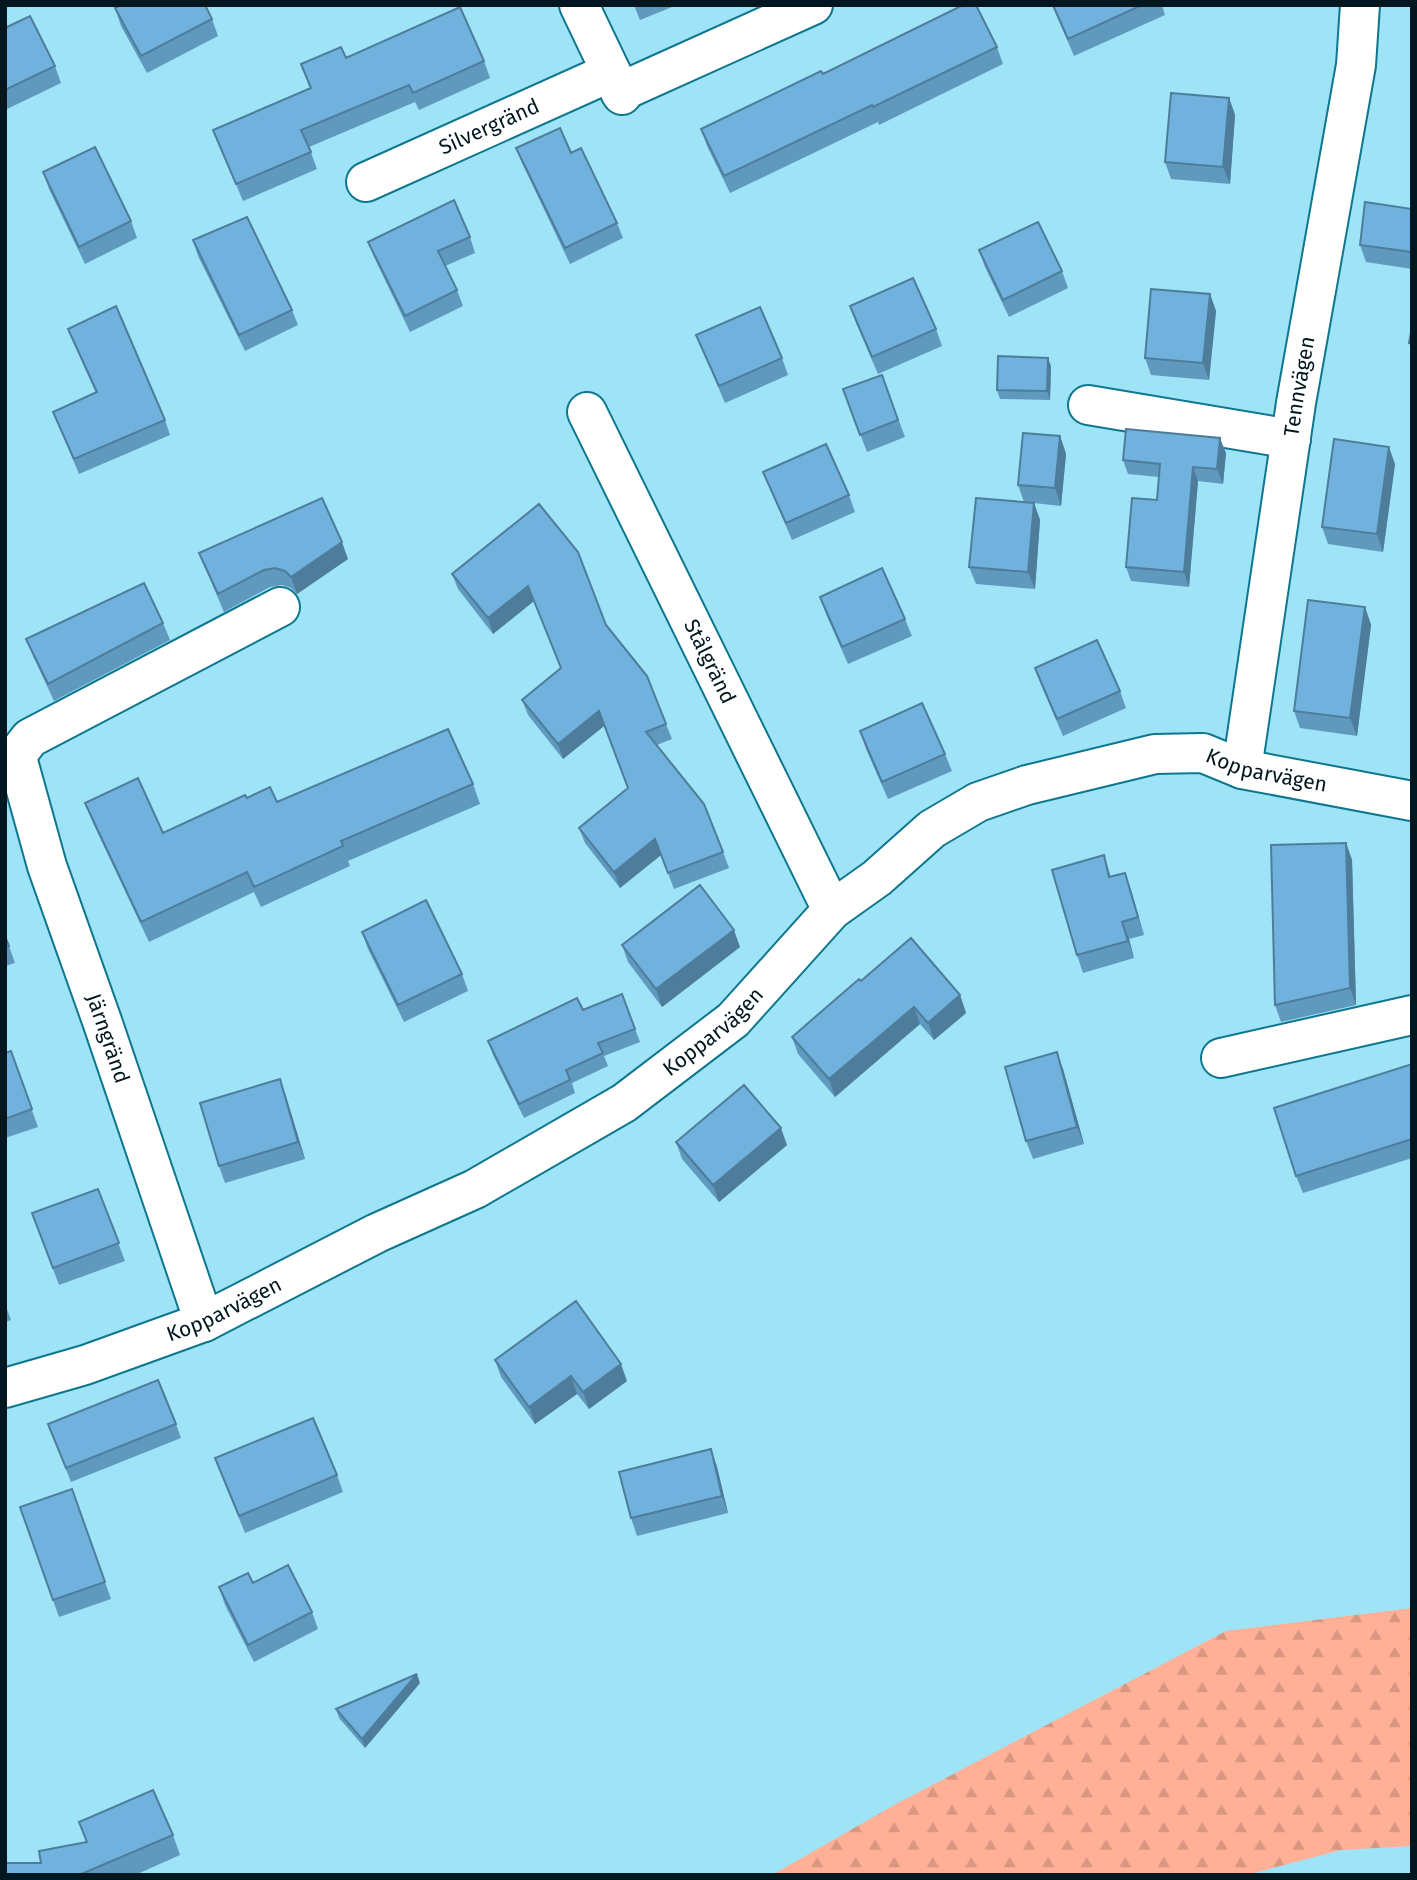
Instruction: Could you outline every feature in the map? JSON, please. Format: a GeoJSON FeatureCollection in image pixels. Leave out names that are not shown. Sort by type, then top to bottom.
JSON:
{"type":"FeatureCollection","features":[{"type":"Feature","properties":{"kind":"street"},"geometry":{"type":"LineString","coordinates":[[579,5],[620,91]]}},
{"type":"Feature","properties":{"kind":"street","name":"Silvergränd"},"geometry":{"type":"LineString","coordinates":[[366,182],[620,91],[813,5]]}},
{"type":"Feature","properties":{"kind":"street","name":"Tennvägen"},"geometry":{"type":"LineString","coordinates":[[1242,769],[1291,439],[1356,65],[1360,5]]}},
{"type":"Feature","properties":{"kind":"street"},"geometry":{"type":"LineString","coordinates":[[1088,405],[1291,439]]}},
{"type":"Feature","properties":{"kind":"street","name":"Stålgränd"},"geometry":{"type":"LineString","coordinates":[[587,412],[832,910]]}},
{"type":"Feature","properties":{"kind":"street","name":"Järngränd"},"geometry":{"type":"LineString","coordinates":[[204,1322],[11,762],[30,738],[280,607]]}},
{"type":"Feature","properties":{"kind":"street","name":"Kopparvägen"},"geometry":{"type":"LineString","coordinates":[[5,1388],[85,1365],[204,1322],[377,1233],[475,1189],[624,1103],[733,1020],[832,910],[877,878],[932,829],[978,802],[1027,785],[1155,754],[1203,753],[1242,769],[1412,801]]}},
{"type":"Feature","properties":{"kind":"street"},"geometry":{"type":"LineString","coordinates":[[1221,1058],[1412,1015]]}},
{"type":"Feature","properties":{"kind":"green space"},"geometry":{"type":"Polygon","coordinates":[[[1412,1608],[1412,1846],[1341,1850],[1246,1875],[772,1875],[896,1804],[1226,1631],[1412,1608]]]}},
{"type":"Feature","properties":{"kind":"building"},"geometry":{"type":"Polygon","coordinates":[[[121,5],[205,5],[212,19],[141,56],[115,8],[121,5]]]}},
{"type":"Feature","properties":{"kind":"building"},"geometry":{"type":"Polygon","coordinates":[[[963,5],[976,5],[997,47],[724,176],[701,129],[821,71],[823,74],[963,5]]]}},
{"type":"Feature","properties":{"kind":"building"},"geometry":{"type":"Polygon","coordinates":[[[1053,5],[1142,5],[1068,39],[1053,5]]]}},
{"type":"Feature","properties":{"kind":"building"},"geometry":{"type":"Polygon","coordinates":[[[460,7],[484,61],[413,93],[409,85],[301,130],[311,152],[236,184],[213,130],[311,88],[301,64],[341,47],[346,58],[460,7]]]}},
{"type":"Feature","properties":{"kind":"building"},"geometry":{"type":"Polygon","coordinates":[[[30,16],[55,66],[5,90],[5,28],[30,16]]]}},
{"type":"Feature","properties":{"kind":"building"},"geometry":{"type":"Polygon","coordinates":[[[1171,93],[1229,98],[1223,167],[1165,162],[1171,93]]]}},
{"type":"Feature","properties":{"kind":"building"},"geometry":{"type":"Polygon","coordinates":[[[560,128],[571,153],[581,148],[617,223],[565,248],[516,148],[560,128]]]}},
{"type":"Feature","properties":{"kind":"building"},"geometry":{"type":"Polygon","coordinates":[[[95,147],[131,221],[79,247],[43,172],[95,147]]]}},
{"type":"Feature","properties":{"kind":"building"},"geometry":{"type":"Polygon","coordinates":[[[454,200],[470,237],[438,251],[457,290],[405,316],[368,242],[454,200]]]}},
{"type":"Feature","properties":{"kind":"building"},"geometry":{"type":"Polygon","coordinates":[[[1365,202],[1412,209],[1412,252],[1360,245],[1365,202]]]}},
{"type":"Feature","properties":{"kind":"building"},"geometry":{"type":"Polygon","coordinates":[[[247,217],[292,310],[239,335],[193,240],[247,217]]]}},
{"type":"Feature","properties":{"kind":"building"},"geometry":{"type":"Polygon","coordinates":[[[1038,222],[1062,271],[1003,300],[979,250],[1038,222]]]}},
{"type":"Feature","properties":{"kind":"building"},"geometry":{"type":"Polygon","coordinates":[[[913,278],[936,329],[872,357],[850,306],[913,278]]]}},
{"type":"Feature","properties":{"kind":"building"},"geometry":{"type":"Polygon","coordinates":[[[1151,289],[1210,294],[1203,363],[1145,358],[1151,289]]]}},
{"type":"Feature","properties":{"kind":"building"},"geometry":{"type":"Polygon","coordinates":[[[116,306],[165,420],[74,459],[53,412],[97,392],[68,329],[116,306]]]}},
{"type":"Feature","properties":{"kind":"building"},"geometry":{"type":"Polygon","coordinates":[[[760,307],[782,358],[719,386],[696,335],[760,307]]]}},
{"type":"Feature","properties":{"kind":"building"},"geometry":{"type":"Polygon","coordinates":[[[998,356],[1048,358],[1047,391],[997,390],[998,356]]]}},
{"type":"Feature","properties":{"kind":"building"},"geometry":{"type":"Polygon","coordinates":[[[882,375],[898,420],[860,435],[843,389],[882,375]]]}},
{"type":"Feature","properties":{"kind":"building"},"geometry":{"type":"Polygon","coordinates":[[[1126,429],[1220,438],[1217,469],[1193,467],[1184,572],[1126,567],[1132,498],[1157,500],[1160,464],[1123,460],[1126,429]]]}},
{"type":"Feature","properties":{"kind":"building"},"geometry":{"type":"Polygon","coordinates":[[[1023,433],[1060,436],[1055,488],[1018,485],[1023,433]]]}},
{"type":"Feature","properties":{"kind":"building"},"geometry":{"type":"Polygon","coordinates":[[[1334,439],[1389,447],[1377,534],[1322,527],[1334,439]]]}},
{"type":"Feature","properties":{"kind":"building"},"geometry":{"type":"Polygon","coordinates":[[[826,444],[849,495],[786,523],[763,472],[826,444]]]}},
{"type":"Feature","properties":{"kind":"building"},"geometry":{"type":"Polygon","coordinates":[[[322,498],[342,542],[291,577],[285,571],[275,568],[264,570],[218,594],[199,553],[322,498]]]}},
{"type":"Feature","properties":{"kind":"building"},"geometry":{"type":"Polygon","coordinates":[[[976,498],[1034,503],[1028,572],[969,567],[976,498]]]}},
{"type":"Feature","properties":{"kind":"building"},"geometry":{"type":"Polygon","coordinates":[[[539,504],[578,552],[606,625],[647,676],[666,724],[646,732],[704,804],[723,852],[668,873],[655,839],[614,872],[579,828],[628,788],[599,711],[558,744],[522,700],[561,668],[528,586],[488,618],[452,574],[539,504]]]}},
{"type":"Feature","properties":{"kind":"building"},"geometry":{"type":"Polygon","coordinates":[[[882,568],[905,619],[842,647],[820,597],[882,568]]]}},
{"type":"Feature","properties":{"kind":"building"},"geometry":{"type":"Polygon","coordinates":[[[144,583],[163,623],[48,684],[26,639],[144,583]]]}},
{"type":"Feature","properties":{"kind":"building"},"geometry":{"type":"Polygon","coordinates":[[[1308,600],[1365,607],[1350,718],[1294,711],[1308,600]]]}},
{"type":"Feature","properties":{"kind":"building"},"geometry":{"type":"Polygon","coordinates":[[[1097,640],[1120,691],[1057,719],[1035,668],[1097,640]]]}},
{"type":"Feature","properties":{"kind":"building"},"geometry":{"type":"Polygon","coordinates":[[[922,703],[945,754],[882,782],[860,731],[922,703]]]}},
{"type":"Feature","properties":{"kind":"building"},"geometry":{"type":"Polygon","coordinates":[[[448,729],[473,784],[341,841],[343,846],[254,887],[247,872],[141,922],[85,803],[138,778],[163,833],[245,795],[247,798],[270,787],[277,802],[448,729]]]}},
{"type":"Feature","properties":{"kind":"building"},"geometry":{"type":"Polygon","coordinates":[[[1346,843],[1350,988],[1275,1005],[1271,845],[1346,843]]]}},
{"type":"Feature","properties":{"kind":"building"},"geometry":{"type":"Polygon","coordinates":[[[1104,855],[1109,877],[1125,873],[1138,917],[1122,922],[1128,941],[1077,955],[1052,870],[1104,855]]]}},
{"type":"Feature","properties":{"kind":"building"},"geometry":{"type":"Polygon","coordinates":[[[700,885],[734,930],[656,989],[622,945],[700,885]]]}},
{"type":"Feature","properties":{"kind":"building"},"geometry":{"type":"Polygon","coordinates":[[[426,900],[462,974],[398,1005],[362,932],[426,900]]]}},
{"type":"Feature","properties":{"kind":"building"},"geometry":{"type":"Polygon","coordinates":[[[911,938],[960,995],[928,1023],[914,1007],[829,1079],[792,1037],[911,938]]]}},
{"type":"Feature","properties":{"kind":"building"},"geometry":{"type":"Polygon","coordinates":[[[622,994],[635,1029],[598,1043],[603,1053],[566,1070],[570,1080],[519,1104],[488,1041],[577,998],[583,1010],[622,994]]]}},
{"type":"Feature","properties":{"kind":"building"},"geometry":{"type":"Polygon","coordinates":[[[11,1051],[32,1109],[5,1119],[5,1053],[11,1051]]]}},
{"type":"Feature","properties":{"kind":"building"},"geometry":{"type":"Polygon","coordinates":[[[1057,1052],[1077,1127],[1026,1141],[1005,1067],[1057,1052]]]}},
{"type":"Feature","properties":{"kind":"building"},"geometry":{"type":"Polygon","coordinates":[[[1412,1064],[1412,1139],[1296,1176],[1274,1108],[1412,1064]]]}},
{"type":"Feature","properties":{"kind":"building"},"geometry":{"type":"Polygon","coordinates":[[[280,1079],[298,1142],[219,1166],[200,1103],[280,1079]]]}},
{"type":"Feature","properties":{"kind":"building"},"geometry":{"type":"Polygon","coordinates":[[[744,1085],[781,1128],[713,1185],[676,1142],[744,1085]]]}},
{"type":"Feature","properties":{"kind":"building"},"geometry":{"type":"Polygon","coordinates":[[[98,1189],[119,1243],[53,1268],[32,1213],[98,1189]]]}},
{"type":"Feature","properties":{"kind":"building"},"geometry":{"type":"Polygon","coordinates":[[[576,1301],[621,1364],[583,1392],[571,1376],[529,1407],[495,1360],[576,1301]]]}},
{"type":"Feature","properties":{"kind":"building"},"geometry":{"type":"Polygon","coordinates":[[[158,1380],[176,1424],[66,1468],[48,1424],[158,1380]]]}},
{"type":"Feature","properties":{"kind":"building"},"geometry":{"type":"Polygon","coordinates":[[[313,1418],[337,1475],[239,1516],[215,1458],[313,1418]]]}},
{"type":"Feature","properties":{"kind":"building"},"geometry":{"type":"Polygon","coordinates":[[[711,1449],[722,1496],[631,1518],[619,1472],[711,1449]]]}},
{"type":"Feature","properties":{"kind":"building"},"geometry":{"type":"Polygon","coordinates":[[[72,1489],[105,1582],[53,1600],[20,1507],[72,1489]]]}},
{"type":"Feature","properties":{"kind":"building"},"geometry":{"type":"Polygon","coordinates":[[[288,1565],[312,1612],[248,1645],[219,1587],[248,1573],[253,1583],[288,1565]]]}},
{"type":"Feature","properties":{"kind":"building"},"geometry":{"type":"Polygon","coordinates":[[[417,1674],[362,1739],[336,1709],[417,1674]]]}},
{"type":"Feature","properties":{"kind":"building"},"geometry":{"type":"Polygon","coordinates":[[[153,1790],[173,1835],[79,1875],[5,1875],[5,1863],[41,1863],[39,1851],[87,1842],[79,1822],[153,1790]]]}}]}
